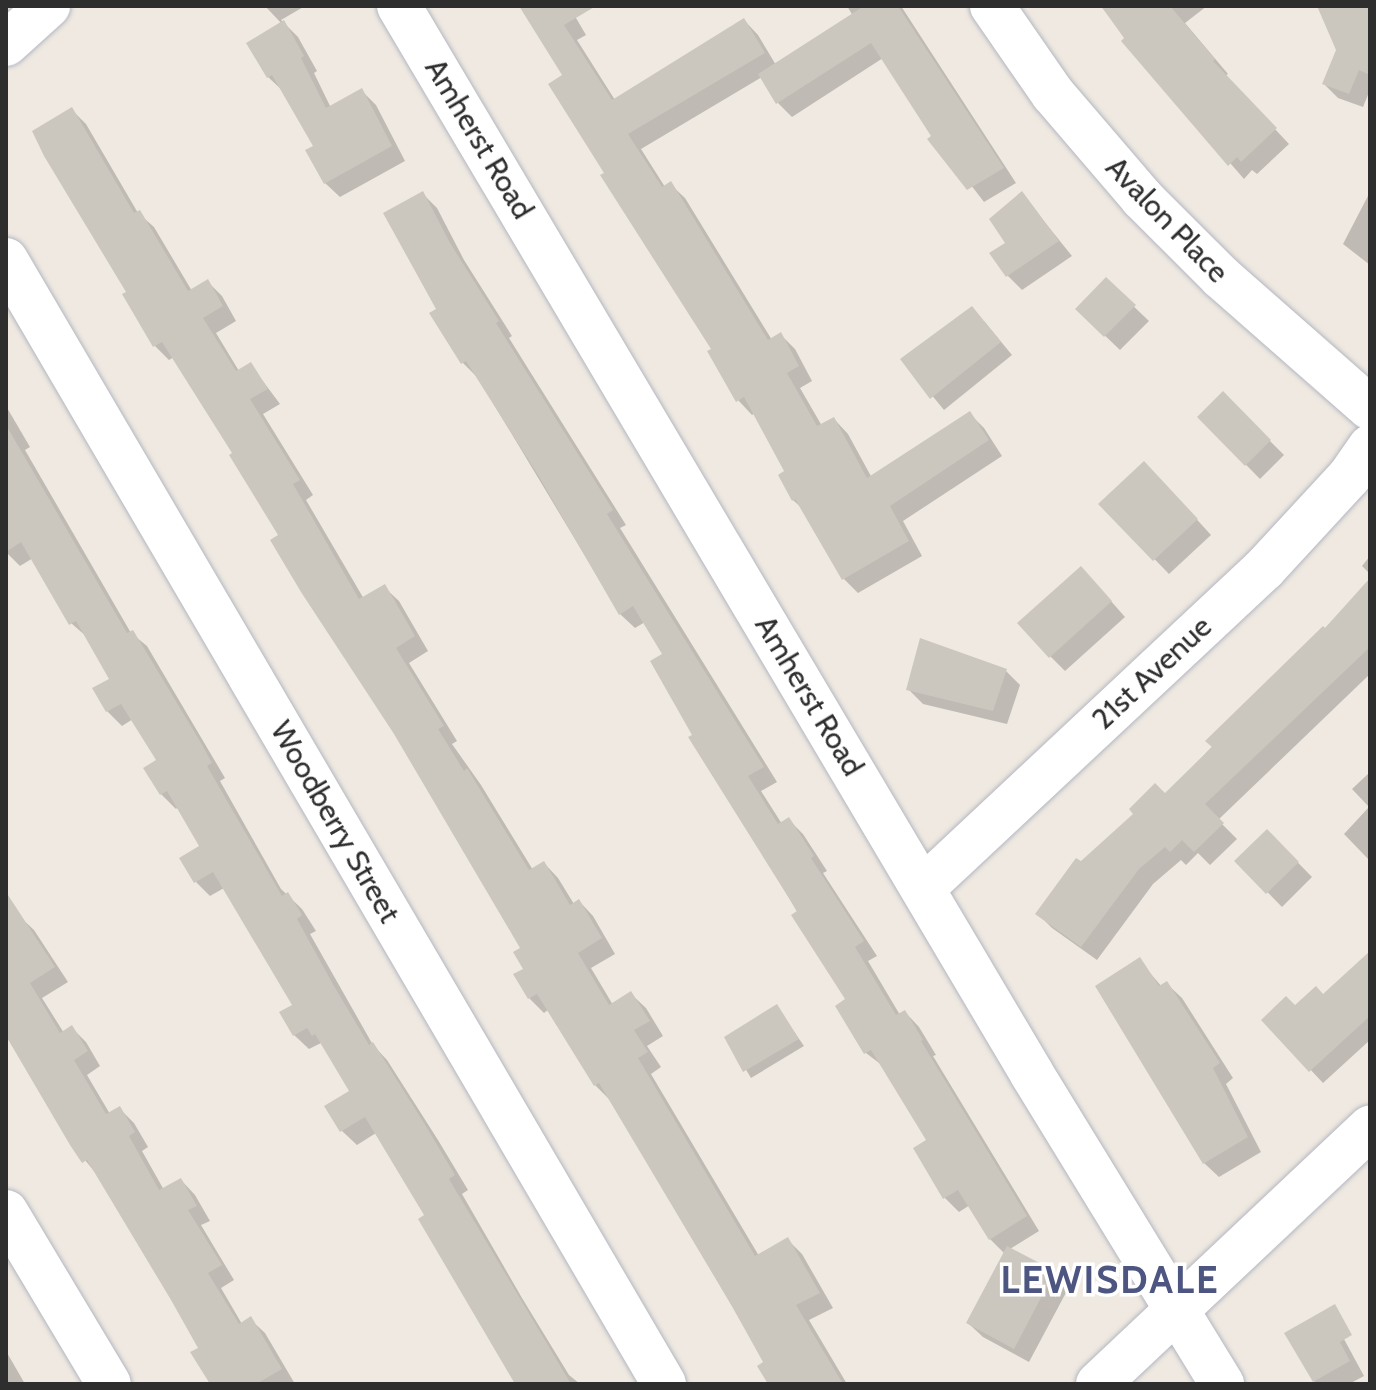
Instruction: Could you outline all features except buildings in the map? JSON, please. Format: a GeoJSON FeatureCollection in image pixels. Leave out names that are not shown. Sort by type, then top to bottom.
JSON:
{"type":"FeatureCollection","features":[{"type":"Feature","properties":{"kind":"street"},"geometry":{"type":"LineString","coordinates":[[6,44],[48,6]]}},
{"type":"Feature","properties":{"kind":"street","name":"Amherst Road"},"geometry":{"type":"LineString","coordinates":[[399,6],[1115,1212],[1178,1308],[1222,1384]]}},
{"type":"Feature","properties":{"kind":"street","name":"Avalon Place"},"geometry":{"type":"LineString","coordinates":[[992,6],[1053,94],[1142,198],[1232,287],[1370,408]]}},
{"type":"Feature","properties":{"kind":"street","name":"Woodberry Street"},"geometry":{"type":"LineString","coordinates":[[6,260],[664,1384]]}},
{"type":"Feature","properties":{"kind":"street","name":"21st Avenue"},"geometry":{"type":"LineString","coordinates":[[923,888],[1264,569],[1349,477],[1370,447]]}},
{"type":"Feature","properties":{"kind":"street"},"geometry":{"type":"LineString","coordinates":[[1098,1384],[1370,1128]]}},
{"type":"Feature","properties":{"kind":"street"},"geometry":{"type":"LineString","coordinates":[[6,1212],[109,1384]]}},
{"type":"Feature","properties":{"kind":"district","name":"LEWISDALE"},"geometry":{"type":"Point","coordinates":[1110,1280]}}]}
